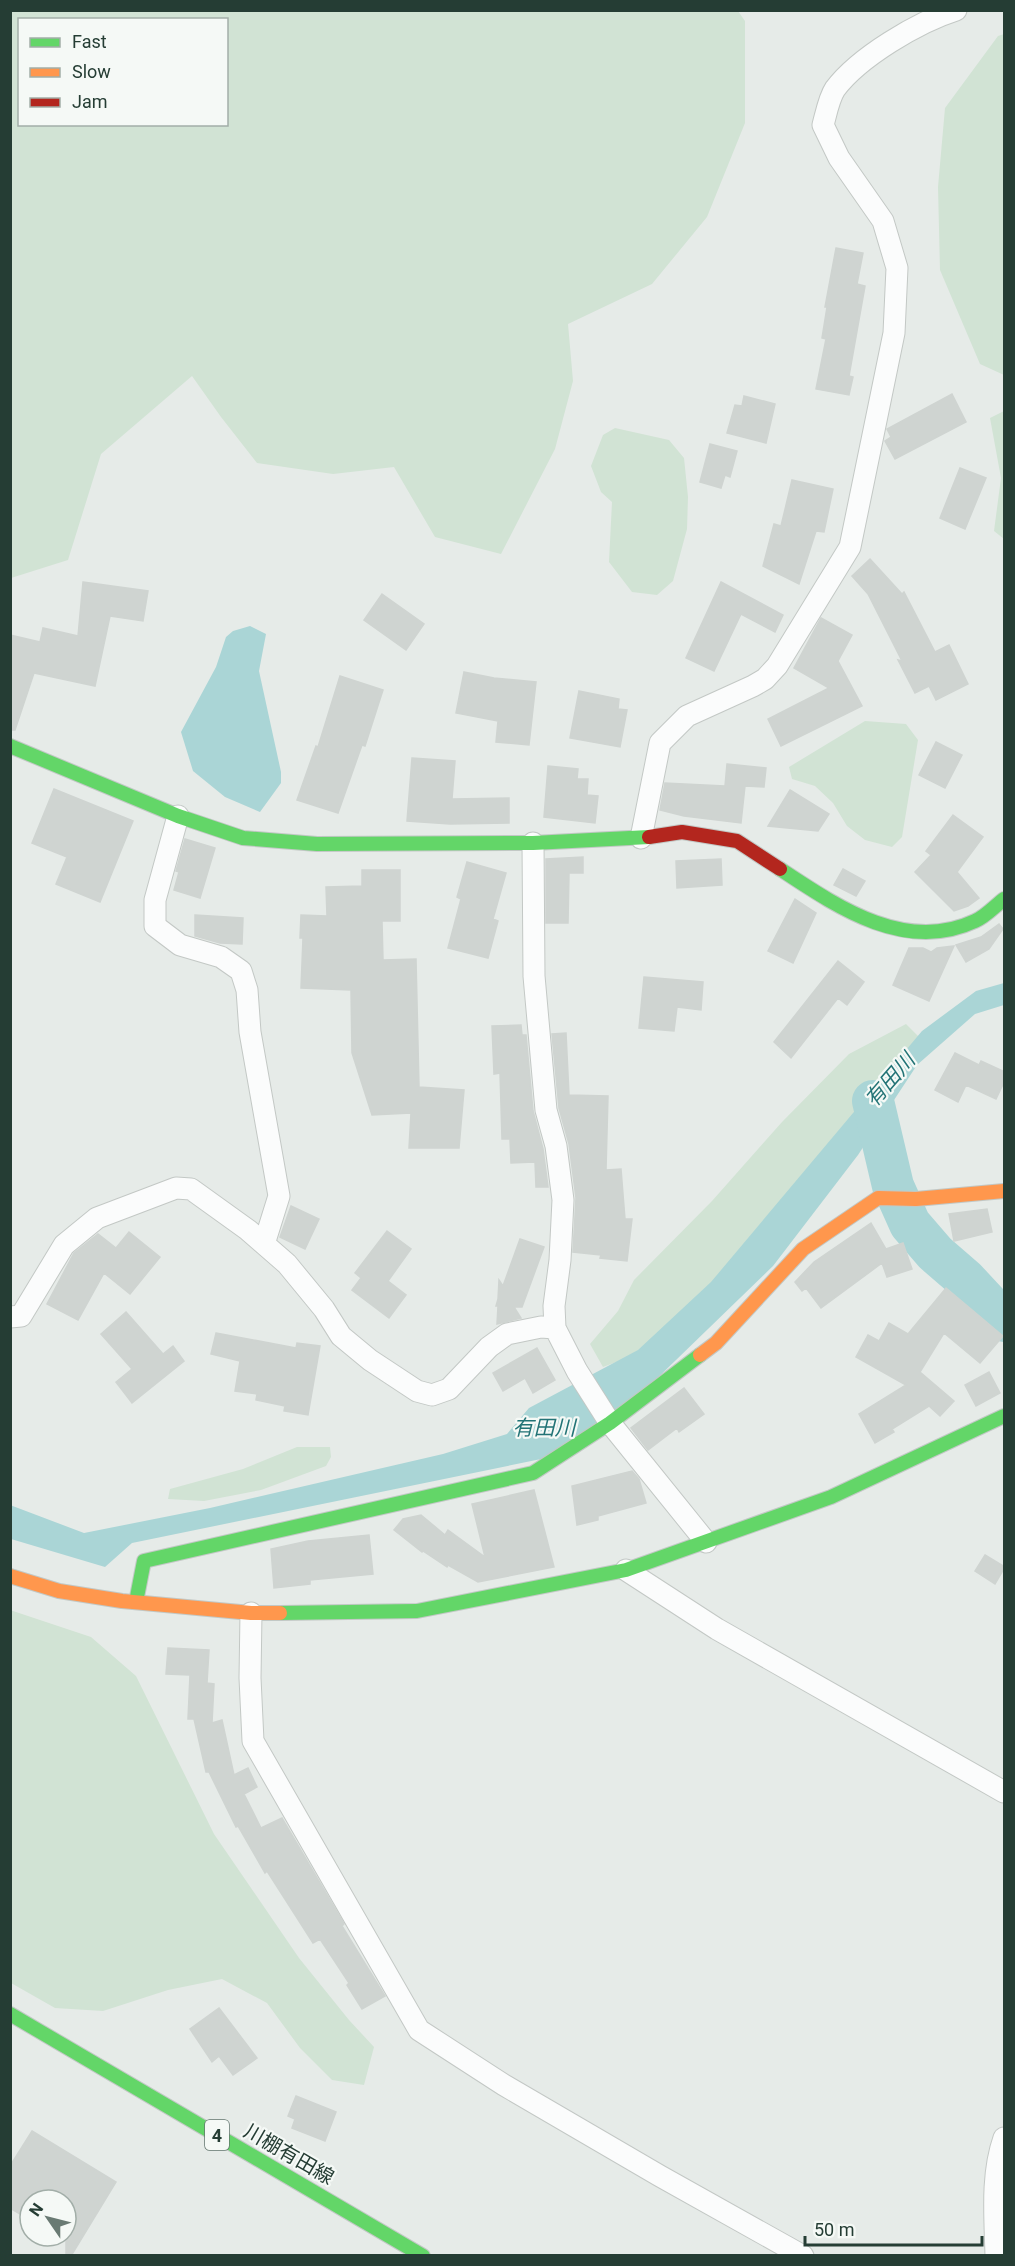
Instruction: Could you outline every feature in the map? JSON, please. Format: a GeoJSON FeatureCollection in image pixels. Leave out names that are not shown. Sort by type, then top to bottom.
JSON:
{"type":"FeatureCollection","features":[{"type":"Feature","properties":{"kind":"street"},"geometry":{"type":"LineString","coordinates":[[641,838],[660,743],[687,716],[765,679],[777,666],[850,547],[894,333],[897,268],[883,221],[839,158],[823,125],[834,91],[862,62],[934,17],[956,10]]}},
{"type":"Feature","properties":{"kind":"street"},"geometry":{"type":"LineString","coordinates":[[10,746],[178,816],[243,838],[275,842],[533,843],[641,838],[682,832],[736,841],[830,902],[867,921],[904,930],[942,932],[976,921],[1005,899]]}},
{"type":"Feature","properties":{"kind":"street"},"geometry":{"type":"LineString","coordinates":[[178,816],[155,900],[155,926],[180,945],[221,957],[241,971],[247,990],[250,1032],[279,1196],[264,1244]]}},
{"type":"Feature","properties":{"kind":"street"},"geometry":{"type":"LineString","coordinates":[[533,843],[534,976],[546,1110],[556,1146],[563,1200],[560,1260],[554,1306],[555,1328],[577,1371],[610,1423],[706,1542]]}},
{"type":"Feature","properties":{"kind":"street"},"geometry":{"type":"LineString","coordinates":[[10,1317],[21,1316],[64,1245],[97,1218],[176,1188],[191,1189],[248,1230],[287,1264],[324,1309],[342,1336],[370,1360],[417,1391],[432,1395],[449,1389],[489,1347],[507,1334],[541,1327],[555,1328]]}},
{"type":"Feature","properties":{"kind":"street"},"geometry":{"type":"LineString","coordinates":[[136,1602],[144,1561],[533,1473],[610,1423],[716,1343],[803,1249],[878,1198],[916,1199],[1005,1191]]}},
{"type":"Feature","properties":{"kind":"street"},"geometry":{"type":"LineString","coordinates":[[10,1576],[59,1591],[136,1602],[251,1613],[417,1611],[626,1570],[831,1497],[1005,1416]]}},
{"type":"Feature","properties":{"kind":"street"},"geometry":{"type":"LineString","coordinates":[[626,1570],[717,1629],[1004,1791]]}},
{"type":"Feature","properties":{"kind":"street"},"geometry":{"type":"LineString","coordinates":[[251,1613],[250,1678],[253,1741],[419,2030],[504,2085],[803,2256]]}},
{"type":"Feature","properties":{"kind":"street","name":"川棚有田線"},"geometry":{"type":"LineString","coordinates":[[10,2014],[423,2256]]}},
{"type":"Feature","properties":{"kind":"street"},"geometry":{"type":"LineString","coordinates":[[996,2256],[994,2198],[998,2155],[1005,2138]]}},
{"type":"Feature","properties":{"kind":"green space"},"geometry":{"type":"Polygon","coordinates":[[[11,10],[738,11],[745,21],[745,123],[707,217],[652,284],[568,324],[573,381],[555,449],[501,554],[435,537],[394,467],[333,474],[257,463],[192,376],[101,454],[68,560],[11,578],[11,10]]]}},
{"type":"Feature","properties":{"kind":"green space"},"geometry":{"type":"Polygon","coordinates":[[[1004,34],[1004,375],[980,364],[940,270],[938,187],[945,108],[998,36],[1004,34]]]}},
{"type":"Feature","properties":{"kind":"green space"},"geometry":{"type":"Polygon","coordinates":[[[1004,411],[1004,539],[994,531],[1001,478],[990,418],[1004,411]]]}},
{"type":"Feature","properties":{"kind":"green space"},"geometry":{"type":"Polygon","coordinates":[[[615,428],[669,440],[684,458],[688,497],[687,529],[673,581],[657,595],[632,592],[609,562],[612,502],[601,492],[591,466],[603,435],[615,428]]]}},
{"type":"Feature","properties":{"kind":"green space"},"geometry":{"type":"Polygon","coordinates":[[[865,721],[906,724],[918,740],[902,837],[892,847],[865,840],[847,826],[833,803],[815,786],[792,779],[789,767],[865,721]]]}},
{"type":"Feature","properties":{"kind":"green space"},"geometry":{"type":"Polygon","coordinates":[[[906,1024],[923,1041],[783,1210],[646,1351],[603,1367],[590,1344],[618,1311],[634,1280],[712,1201],[782,1122],[849,1054],[906,1024]]]}},
{"type":"Feature","properties":{"kind":"green space"},"geometry":{"type":"Polygon","coordinates":[[[297,1447],[330,1447],[331,1457],[326,1466],[261,1490],[204,1501],[168,1499],[170,1489],[243,1469],[297,1447]]]}},
{"type":"Feature","properties":{"kind":"green space"},"geometry":{"type":"Polygon","coordinates":[[[10,1610],[91,1637],[136,1676],[214,1834],[299,1958],[374,2047],[364,2085],[332,2080],[300,2048],[267,2003],[222,1979],[168,1990],[103,2011],[55,2008],[11,1983],[10,1610]]]}},
{"type":"Feature","properties":{"kind":"water"},"geometry":{"type":"Polygon","coordinates":[[[250,626],[266,634],[259,671],[281,772],[281,783],[260,812],[225,797],[193,771],[181,732],[216,667],[226,637],[233,631],[250,626]]]}},
{"type":"Feature","properties":{"kind":"water","name":"有田川"},"geometry":{"type":"Polygon","coordinates":[[[1004,983],[1004,1005],[975,1014],[917,1065],[858,1155],[773,1266],[644,1391],[546,1458],[132,1543],[105,1567],[11,1539],[10,1505],[84,1533],[210,1508],[443,1454],[507,1434],[529,1408],[638,1350],[711,1282],[922,1031],[976,991],[1004,983]]]}},
{"type":"Feature","properties":{"kind":"building"},"geometry":{"type":"Polygon","coordinates":[[[836,248],[863,253],[857,284],[865,286],[849,376],[853,377],[849,395],[816,389],[826,339],[822,338],[827,307],[825,307],[836,248]]]}},
{"type":"Feature","properties":{"kind":"building"},"geometry":{"type":"Polygon","coordinates":[[[952,394],[966,422],[895,459],[885,441],[891,437],[887,429],[952,394]]]}},
{"type":"Feature","properties":{"kind":"building"},"geometry":{"type":"Polygon","coordinates":[[[744,396],[775,404],[766,443],[727,433],[735,405],[742,406],[744,396]]]}},
{"type":"Feature","properties":{"kind":"building"},"geometry":{"type":"Polygon","coordinates":[[[710,444],[737,451],[730,477],[725,475],[721,488],[700,482],[710,444]]]}},
{"type":"Feature","properties":{"kind":"building"},"geometry":{"type":"Polygon","coordinates":[[[960,468],[986,478],[965,529],[940,518],[960,468]]]}},
{"type":"Feature","properties":{"kind":"building"},"geometry":{"type":"Polygon","coordinates":[[[792,480],[833,489],[824,532],[816,531],[799,584],[763,566],[774,524],[781,526],[792,480]]]}},
{"type":"Feature","properties":{"kind":"building"},"geometry":{"type":"Polygon","coordinates":[[[870,559],[902,594],[904,592],[935,652],[949,645],[968,684],[936,700],[929,686],[915,693],[898,660],[902,661],[868,594],[852,576],[870,559]]]}},
{"type":"Feature","properties":{"kind":"building"},"geometry":{"type":"Polygon","coordinates":[[[83,582],[148,591],[143,621],[110,616],[95,686],[34,673],[15,730],[10,730],[10,635],[40,642],[43,628],[78,636],[83,582]]]}},
{"type":"Feature","properties":{"kind":"building"},"geometry":{"type":"Polygon","coordinates":[[[721,582],[783,615],[775,632],[741,614],[714,671],[686,658],[721,582]]]}},
{"type":"Feature","properties":{"kind":"building"},"geometry":{"type":"Polygon","coordinates":[[[382,594],[424,624],[406,650],[364,620],[382,594]]]}},
{"type":"Feature","properties":{"kind":"building"},"geometry":{"type":"Polygon","coordinates":[[[821,618],[852,635],[838,661],[862,706],[781,746],[768,719],[829,688],[794,668],[821,618]]]}},
{"type":"Feature","properties":{"kind":"building"},"geometry":{"type":"Polygon","coordinates":[[[464,672],[494,678],[536,682],[529,745],[496,742],[498,721],[456,713],[464,672]]]}},
{"type":"Feature","properties":{"kind":"building"},"geometry":{"type":"Polygon","coordinates":[[[340,676],[383,690],[365,746],[362,745],[338,813],[297,800],[316,746],[318,747],[340,676]]]}},
{"type":"Feature","properties":{"kind":"building"},"geometry":{"type":"Polygon","coordinates":[[[579,691],[619,699],[618,709],[627,710],[620,747],[570,738],[579,691]]]}},
{"type":"Feature","properties":{"kind":"building"},"geometry":{"type":"Polygon","coordinates":[[[936,742],[962,755],[945,788],[919,775],[936,742]]]}},
{"type":"Feature","properties":{"kind":"building"},"geometry":{"type":"Polygon","coordinates":[[[412,758],[455,761],[452,799],[509,798],[509,823],[450,824],[407,821],[412,758]]]}},
{"type":"Feature","properties":{"kind":"building"},"geometry":{"type":"Polygon","coordinates":[[[727,764],[766,768],[764,787],[745,786],[741,823],[684,816],[660,810],[665,783],[725,786],[727,764]]]}},
{"type":"Feature","properties":{"kind":"building"},"geometry":{"type":"Polygon","coordinates":[[[548,766],[578,769],[577,779],[588,779],[587,795],[598,796],[595,823],[544,817],[548,766]]]}},
{"type":"Feature","properties":{"kind":"building"},"geometry":{"type":"Polygon","coordinates":[[[54,789],[133,821],[100,902],[56,884],[67,857],[32,843],[54,789]]]}},
{"type":"Feature","properties":{"kind":"building"},"geometry":{"type":"Polygon","coordinates":[[[790,790],[829,814],[818,831],[768,826],[790,790]]]}},
{"type":"Feature","properties":{"kind":"building"},"geometry":{"type":"Polygon","coordinates":[[[953,815],[983,837],[957,872],[979,898],[968,906],[954,911],[915,872],[931,855],[926,851],[953,815]]]}},
{"type":"Feature","properties":{"kind":"building"},"geometry":{"type":"Polygon","coordinates":[[[185,839],[215,848],[200,898],[174,890],[179,872],[176,871],[185,839]]]}},
{"type":"Feature","properties":{"kind":"building"},"geometry":{"type":"Polygon","coordinates":[[[583,857],[583,873],[569,873],[568,923],[546,923],[546,859],[583,857]]]}},
{"type":"Feature","properties":{"kind":"building"},"geometry":{"type":"Polygon","coordinates":[[[721,859],[722,885],[677,888],[676,861],[721,859]]]}},
{"type":"Feature","properties":{"kind":"building"},"geometry":{"type":"Polygon","coordinates":[[[467,862],[506,873],[493,919],[498,921],[488,958],[448,948],[461,899],[457,897],[467,862]]]}},
{"type":"Feature","properties":{"kind":"building"},"geometry":{"type":"Polygon","coordinates":[[[843,869],[865,881],[856,896],[834,885],[843,869]]]}},
{"type":"Feature","properties":{"kind":"building"},"geometry":{"type":"Polygon","coordinates":[[[362,870],[400,870],[400,921],[382,921],[383,960],[416,959],[419,1087],[464,1090],[459,1148],[409,1148],[411,1113],[372,1115],[352,1053],[351,990],[301,988],[303,938],[300,938],[301,915],[327,916],[326,887],[362,886],[362,870]]]}},
{"type":"Feature","properties":{"kind":"building"},"geometry":{"type":"Polygon","coordinates":[[[795,899],[816,913],[793,963],[768,951],[795,899]]]}},
{"type":"Feature","properties":{"kind":"building"},"geometry":{"type":"Polygon","coordinates":[[[195,915],[243,918],[242,944],[220,943],[195,936],[195,915]]]}},
{"type":"Feature","properties":{"kind":"building"},"geometry":{"type":"Polygon","coordinates":[[[999,924],[1003,929],[989,949],[966,962],[956,945],[981,937],[999,924]]]}},
{"type":"Feature","properties":{"kind":"building"},"geometry":{"type":"Polygon","coordinates":[[[954,946],[929,1001],[893,985],[909,948],[923,948],[931,952],[937,948],[954,946]]]}},
{"type":"Feature","properties":{"kind":"building"},"geometry":{"type":"Polygon","coordinates":[[[838,961],[864,982],[847,1005],[838,998],[791,1058],[774,1042],[838,961]]]}},
{"type":"Feature","properties":{"kind":"building"},"geometry":{"type":"Polygon","coordinates":[[[644,977],[703,982],[701,1010],[677,1007],[674,1031],[639,1028],[644,977]]]}},
{"type":"Feature","properties":{"kind":"building"},"geometry":{"type":"Polygon","coordinates":[[[521,1025],[522,1035],[526,1035],[533,1111],[543,1149],[548,1187],[536,1187],[535,1162],[511,1163],[510,1139],[502,1139],[500,1073],[494,1074],[492,1026],[521,1025]]]}},
{"type":"Feature","properties":{"kind":"building"},"geometry":{"type":"Polygon","coordinates":[[[566,1033],[569,1095],[608,1096],[606,1170],[621,1169],[625,1219],[632,1219],[627,1261],[573,1252],[576,1198],[569,1144],[559,1108],[552,1034],[566,1033]]]}},
{"type":"Feature","properties":{"kind":"building"},"geometry":{"type":"Polygon","coordinates":[[[955,1053],[979,1065],[981,1061],[1005,1072],[1005,1080],[996,1099],[966,1085],[958,1102],[935,1090],[955,1053]]]}},
{"type":"Feature","properties":{"kind":"building"},"geometry":{"type":"Polygon","coordinates":[[[291,1206],[319,1219],[305,1249],[280,1237],[291,1206]]]}},
{"type":"Feature","properties":{"kind":"building"},"geometry":{"type":"Polygon","coordinates":[[[987,1209],[992,1232],[954,1241],[949,1214],[987,1209]]]}},
{"type":"Feature","properties":{"kind":"building"},"geometry":{"type":"Polygon","coordinates":[[[871,1223],[886,1249],[903,1243],[912,1269],[887,1277],[882,1263],[821,1308],[806,1288],[802,1291],[795,1282],[814,1262],[871,1223]]]}},
{"type":"Feature","properties":{"kind":"building"},"geometry":{"type":"Polygon","coordinates":[[[387,1231],[411,1249],[388,1281],[406,1295],[389,1318],[352,1290],[361,1278],[355,1273],[387,1231]]]}},
{"type":"Feature","properties":{"kind":"building"},"geometry":{"type":"Polygon","coordinates":[[[129,1232],[160,1257],[130,1294],[104,1273],[78,1320],[47,1304],[74,1253],[98,1234],[116,1248],[129,1232]]]}},
{"type":"Feature","properties":{"kind":"building"},"geometry":{"type":"Polygon","coordinates":[[[520,1239],[544,1247],[522,1307],[514,1307],[521,1318],[497,1324],[498,1306],[496,1306],[499,1280],[503,1286],[520,1239]]]}},
{"type":"Feature","properties":{"kind":"building"},"geometry":{"type":"Polygon","coordinates":[[[946,1288],[1003,1336],[980,1363],[944,1333],[920,1372],[954,1401],[940,1416],[929,1406],[892,1429],[894,1432],[875,1443],[859,1414],[906,1385],[856,1357],[868,1335],[879,1341],[889,1323],[908,1334],[946,1288]]]}},
{"type":"Feature","properties":{"kind":"building"},"geometry":{"type":"Polygon","coordinates":[[[126,1312],[163,1354],[173,1346],[184,1361],[132,1403],[116,1382],[132,1369],[101,1334],[126,1312]]]}},
{"type":"Feature","properties":{"kind":"building"},"geometry":{"type":"Polygon","coordinates":[[[216,1333],[296,1348],[297,1343],[320,1346],[308,1415],[284,1411],[285,1406],[256,1400],[257,1394],[235,1391],[240,1361],[211,1354],[216,1333]]]}},
{"type":"Feature","properties":{"kind":"building"},"geometry":{"type":"Polygon","coordinates":[[[537,1348],[555,1380],[533,1393],[525,1378],[503,1391],[493,1373],[537,1348]]]}},
{"type":"Feature","properties":{"kind":"building"},"geometry":{"type":"Polygon","coordinates":[[[989,1372],[1000,1393],[976,1406],[965,1385],[989,1372]]]}},
{"type":"Feature","properties":{"kind":"building"},"geometry":{"type":"Polygon","coordinates":[[[684,1388],[704,1414],[679,1432],[677,1428],[648,1450],[631,1428],[684,1388]]]}},
{"type":"Feature","properties":{"kind":"building"},"geometry":{"type":"Polygon","coordinates":[[[632,1471],[639,1479],[646,1503],[598,1516],[598,1520],[577,1525],[572,1486],[632,1471]]]}},
{"type":"Feature","properties":{"kind":"building"},"geometry":{"type":"Polygon","coordinates":[[[534,1490],[554,1567],[478,1582],[422,1552],[394,1530],[403,1519],[421,1515],[445,1535],[448,1530],[485,1557],[472,1504],[534,1490]]]}},
{"type":"Feature","properties":{"kind":"building"},"geometry":{"type":"Polygon","coordinates":[[[369,1535],[373,1574],[310,1580],[310,1584],[274,1588],[271,1549],[308,1541],[369,1535]]]}},
{"type":"Feature","properties":{"kind":"building"},"geometry":{"type":"Polygon","coordinates":[[[985,1555],[1005,1567],[995,1584],[975,1571],[985,1555]]]}},
{"type":"Feature","properties":{"kind":"building"},"geometry":{"type":"Polygon","coordinates":[[[168,1648],[209,1650],[207,1683],[214,1684],[212,1723],[222,1720],[234,1775],[248,1768],[257,1787],[244,1794],[261,1828],[282,1818],[344,1924],[342,1926],[385,1996],[362,2009],[347,1985],[349,1983],[320,1939],[313,1943],[267,1871],[265,1873],[238,1826],[236,1827],[209,1772],[206,1772],[194,1719],[188,1719],[190,1675],[166,1674],[168,1648]]]}},
{"type":"Feature","properties":{"kind":"building"},"geometry":{"type":"Polygon","coordinates":[[[219,2008],[257,2058],[233,2075],[219,2056],[212,2062],[190,2029],[219,2008]]]}},
{"type":"Feature","properties":{"kind":"building"},"geometry":{"type":"Polygon","coordinates":[[[296,2096],[336,2112],[325,2141],[292,2128],[295,2119],[288,2116],[296,2096]]]}},
{"type":"Feature","properties":{"kind":"building"},"geometry":{"type":"Polygon","coordinates":[[[32,2131],[116,2182],[78,2244],[78,2188],[18,2188],[18,2213],[10,2208],[10,2166],[32,2131]]]}},
{"type":"Feature","properties":{"kind":"building"},"geometry":{"type":"Polygon","coordinates":[[[66,2248],[76,2248],[71,2256],[66,2256],[66,2248]]]}},
{"type":"Feature","properties":{"kind":"waterway"},"geometry":{"type":"LineString","coordinates":[[873,1101],[893,1186],[910,1224],[935,1253],[965,1279],[1004,1321]]}},
{"type":"Feature","properties":{"kind":"traffic: fast"},"geometry":{"type":"LineString","coordinates":[[10,746],[178,816],[243,838],[317,844],[533,843],[649,837]]}},
{"type":"Feature","properties":{"kind":"traffic: fast"},"geometry":{"type":"LineString","coordinates":[[780,869],[848,910],[897,929],[923,932],[949,930],[979,919],[1004,899]]}},
{"type":"Feature","properties":{"kind":"traffic: fast"},"geometry":{"type":"LineString","coordinates":[[136,1602],[144,1561],[533,1473],[610,1423],[700,1355]]}},
{"type":"Feature","properties":{"kind":"traffic: fast"},"geometry":{"type":"LineString","coordinates":[[280,1613],[417,1611],[626,1570],[831,1497],[1004,1416]]}},
{"type":"Feature","properties":{"kind":"traffic: fast"},"geometry":{"type":"LineString","coordinates":[[10,2014],[423,2256]]}},
{"type":"Feature","properties":{"kind":"traffic: slow"},"geometry":{"type":"LineString","coordinates":[[700,1355],[716,1343],[803,1249],[878,1198],[916,1199],[1004,1191]]}},
{"type":"Feature","properties":{"kind":"traffic: slow"},"geometry":{"type":"LineString","coordinates":[[10,1576],[59,1591],[122,1601],[251,1613],[280,1613]]}},
{"type":"Feature","properties":{"kind":"traffic: jam"},"geometry":{"type":"LineString","coordinates":[[649,837],[682,832],[737,841],[780,869]]}}]}
